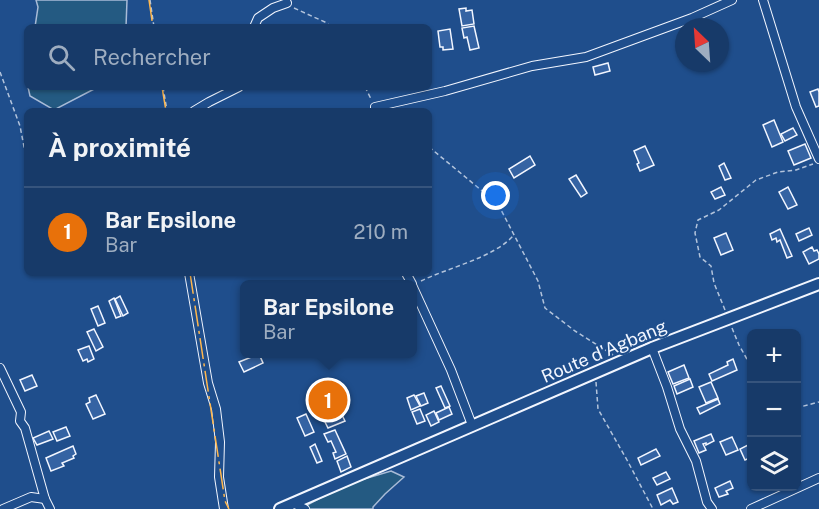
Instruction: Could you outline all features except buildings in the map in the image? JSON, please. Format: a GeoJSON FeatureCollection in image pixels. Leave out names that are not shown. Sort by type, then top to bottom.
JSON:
{"type":"FeatureCollection","features":[{"type":"Feature","properties":{"kind":"main road","name":"Route d'Agbang"},"geometry":{"type":"LineString","coordinates":[[280,509],[652,348],[819,284]]}},
{"type":"Feature","properties":{"kind":"street"},"geometry":{"type":"LineString","coordinates":[[375,107],[445,91],[532,66],[586,57],[692,18],[732,0]]}},
{"type":"Feature","properties":{"kind":"street"},"geometry":{"type":"LineString","coordinates":[[763,0],[796,107],[819,160]]}},
{"type":"Feature","properties":{"kind":"street"},"geometry":{"type":"LineString","coordinates":[[255,24],[258,18],[273,8],[287,3]]}},
{"type":"Feature","properties":{"kind":"street"},"geometry":{"type":"LineString","coordinates":[[199,108],[233,90]]}},
{"type":"Feature","properties":{"kind":"street"},"geometry":{"type":"LineString","coordinates":[[190,276],[208,383],[216,409],[220,442],[219,477],[224,509]]}},
{"type":"Feature","properties":{"kind":"street"},"geometry":{"type":"LineString","coordinates":[[417,297],[451,370],[472,425]]}},
{"type":"Feature","properties":{"kind":"street"},"geometry":{"type":"LineString","coordinates":[[652,348],[680,429],[696,461],[707,502],[712,509]]}},
{"type":"Feature","properties":{"kind":"street"},"geometry":{"type":"LineString","coordinates":[[0,368],[21,412],[20,421],[25,428],[45,499],[50,509]]}},
{"type":"Feature","properties":{"kind":"street"},"geometry":{"type":"LineString","coordinates":[[751,509],[819,478]]}},
{"type":"Feature","properties":{"kind":"street"},"geometry":{"type":"LineString","coordinates":[[3,509],[31,497],[45,499]]}},
{"type":"Feature","properties":{"kind":"street"},"geometry":{"type":"LineString","coordinates":[[293,503],[305,509]]}},
{"type":"Feature","properties":{"kind":"path"},"geometry":{"type":"LineString","coordinates":[[150,0],[154,24]]}},
{"type":"Feature","properties":{"kind":"path"},"geometry":{"type":"LineString","coordinates":[[287,3],[328,24]]}},
{"type":"Feature","properties":{"kind":"path"},"geometry":{"type":"LineString","coordinates":[[0,72],[20,126],[24,147]]}},
{"type":"Feature","properties":{"kind":"path"},"geometry":{"type":"LineString","coordinates":[[164,90],[166,108]]}},
{"type":"Feature","properties":{"kind":"path"},"geometry":{"type":"LineString","coordinates":[[366,90],[375,107]]}},
{"type":"Feature","properties":{"kind":"path"},"geometry":{"type":"LineString","coordinates":[[432,149],[498,204],[538,281],[545,308],[574,331],[621,361]]}},
{"type":"Feature","properties":{"kind":"path"},"geometry":{"type":"LineString","coordinates":[[747,359],[714,283],[711,266],[699,257],[695,233],[698,220],[718,210],[756,180],[778,172],[796,170],[819,160]]}},
{"type":"Feature","properties":{"kind":"path"},"geometry":{"type":"LineString","coordinates":[[417,283],[505,245],[513,235]]}},
{"type":"Feature","properties":{"kind":"path"},"geometry":{"type":"LineString","coordinates":[[595,372],[598,409],[632,467],[652,509]]}},
{"type":"Feature","properties":{"kind":"path"},"geometry":{"type":"LineString","coordinates":[[801,407],[819,402]]}},
{"type":"Feature","properties":{"kind":"shaded area"},"geometry":{"type":"Polygon","coordinates":[[[36,0],[127,0],[126,24],[35,24],[38,7],[36,0]]]}},
{"type":"Feature","properties":{"kind":"shaded area"},"geometry":{"type":"Polygon","coordinates":[[[29,90],[92,90],[58,108],[51,108],[30,96],[29,90]]]}},
{"type":"Feature","properties":{"kind":"shaded area"},"geometry":{"type":"Polygon","coordinates":[[[391,471],[404,477],[385,494],[373,509],[300,509],[354,482],[391,471]]]}},
{"type":"Feature","properties":{"kind":"power"},"geometry":{"type":"LineString","coordinates":[[149,0],[153,24]]}},
{"type":"Feature","properties":{"kind":"power"},"geometry":{"type":"LineString","coordinates":[[162,90],[166,108]]}},
{"type":"Feature","properties":{"kind":"power"},"geometry":{"type":"LineString","coordinates":[[190,276],[225,501],[229,509]]}},
{"type":"Feature","properties":{"kind":"place","name":"Bar Epsilone"},"geometry":{"type":"Point","coordinates":[328,400]}}]}
